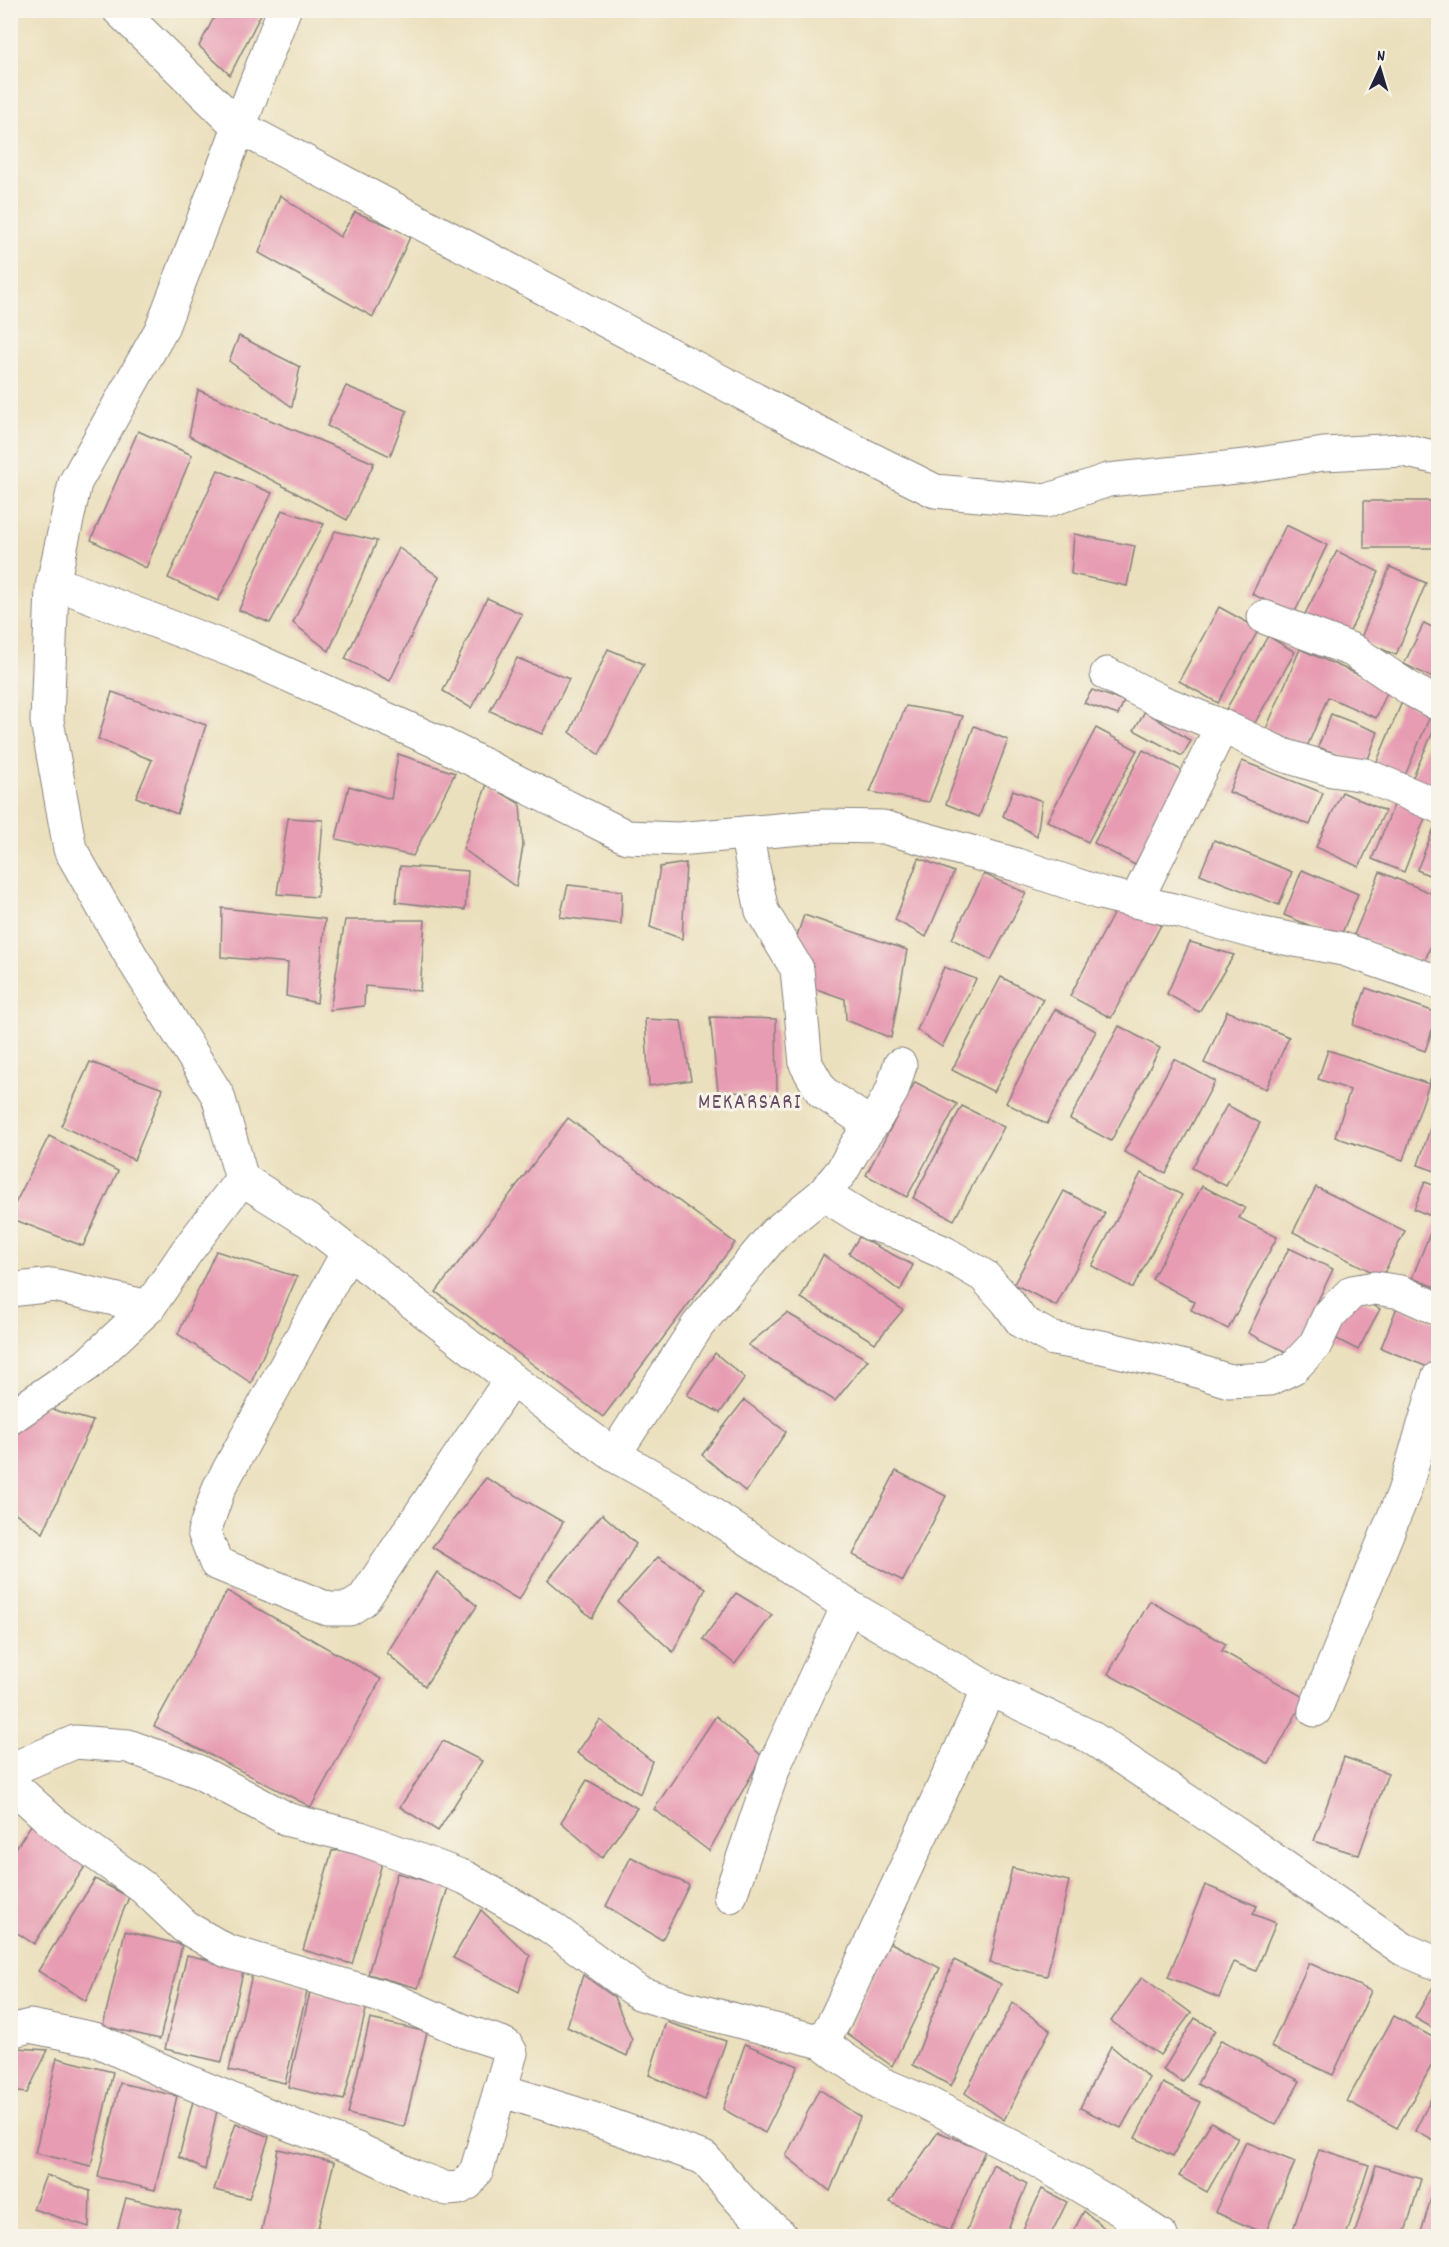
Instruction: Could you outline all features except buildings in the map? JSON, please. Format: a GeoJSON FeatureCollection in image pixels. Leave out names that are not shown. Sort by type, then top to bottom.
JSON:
{"type":"FeatureCollection","features":[{"type":"Feature","properties":{"kind":"street"},"geometry":{"type":"LineString","coordinates":[[119,10],[239,127],[796,421],[935,491],[1046,501],[1108,480],[1246,466],[1324,454],[1403,450],[1438,458]]}},
{"type":"Feature","properties":{"kind":"street"},"geometry":{"type":"LineString","coordinates":[[284,10],[160,330],[75,483],[53,582],[47,721],[70,849],[131,956],[218,1096],[242,1179],[310,1222],[511,1379],[614,1455],[671,1487],[848,1606],[989,1689],[1089,1736],[1230,1829],[1402,1949],[1438,1964]]}},
{"type":"Feature","properties":{"kind":"street"},"geometry":{"type":"LineString","coordinates":[[53,582],[255,660],[440,744],[627,837],[678,839],[823,826],[883,827],[1017,865],[1100,893],[1258,933],[1343,949],[1438,982]]}},
{"type":"Feature","properties":{"kind":"street"},"geometry":{"type":"LineString","coordinates":[[1264,617],[1352,650],[1434,696]]}},
{"type":"Feature","properties":{"kind":"street"},"geometry":{"type":"LineString","coordinates":[[1107,674],[1283,755],[1332,770],[1365,775],[1438,806]]}},
{"type":"Feature","properties":{"kind":"street"},"geometry":{"type":"LineString","coordinates":[[1136,901],[1222,726]]}},
{"type":"Feature","properties":{"kind":"street"},"geometry":{"type":"LineString","coordinates":[[746,832],[762,911],[797,969],[806,1064],[822,1092],[871,1125]]}},
{"type":"Feature","properties":{"kind":"street"},"geometry":{"type":"LineString","coordinates":[[614,1455],[698,1325],[775,1233],[823,1194],[842,1171],[892,1091],[900,1065]]}},
{"type":"Feature","properties":{"kind":"street"},"geometry":{"type":"LineString","coordinates":[[10,1418],[87,1365],[149,1307],[187,1251],[242,1179]]}},
{"type":"Feature","properties":{"kind":"street"},"geometry":{"type":"LineString","coordinates":[[823,1194],[871,1224],[895,1231],[943,1252],[984,1276],[1007,1301],[1022,1322],[1053,1339],[1185,1367],[1230,1381],[1270,1379],[1294,1367],[1315,1346],[1329,1315],[1352,1292],[1375,1288],[1401,1292],[1438,1309]]}},
{"type":"Feature","properties":{"kind":"street"},"geometry":{"type":"LineString","coordinates":[[348,1252],[219,1488],[204,1532],[216,1563],[328,1609],[349,1609],[363,1600],[511,1379]]}},
{"type":"Feature","properties":{"kind":"street"},"geometry":{"type":"LineString","coordinates":[[10,1290],[52,1285],[149,1307]]}},
{"type":"Feature","properties":{"kind":"street"},"geometry":{"type":"LineString","coordinates":[[1315,1710],[1404,1492],[1438,1378]]}},
{"type":"Feature","properties":{"kind":"street"},"geometry":{"type":"LineString","coordinates":[[730,1896],[775,1764],[848,1606]]}},
{"type":"Feature","properties":{"kind":"street"},"geometry":{"type":"LineString","coordinates":[[822,2042],[835,2020],[989,1689]]}},
{"type":"Feature","properties":{"kind":"street"},"geometry":{"type":"LineString","coordinates":[[10,1770],[75,1742],[128,1746],[197,1771],[289,1820],[360,1838],[466,1878],[549,1926],[639,1992],[682,2007],[822,2042],[882,2084],[927,2103],[1019,2150],[1161,2236]]}},
{"type":"Feature","properties":{"kind":"street"},"geometry":{"type":"LineString","coordinates":[[10,1783],[57,1826],[144,1888],[185,1927],[227,1950],[394,2000],[464,2031],[507,2046],[511,2053],[477,2169],[468,2183],[459,2188],[447,2189],[170,2074],[94,2039],[30,2026],[10,2031]]}},
{"type":"Feature","properties":{"kind":"street"},"geometry":{"type":"LineString","coordinates":[[500,2090],[593,2119],[704,2158],[744,2204],[780,2235]]}},
{"type":"Feature","properties":{"kind":"district","name":"MEKARSARI"},"geometry":{"type":"Point","coordinates":[750,1104]}}]}
